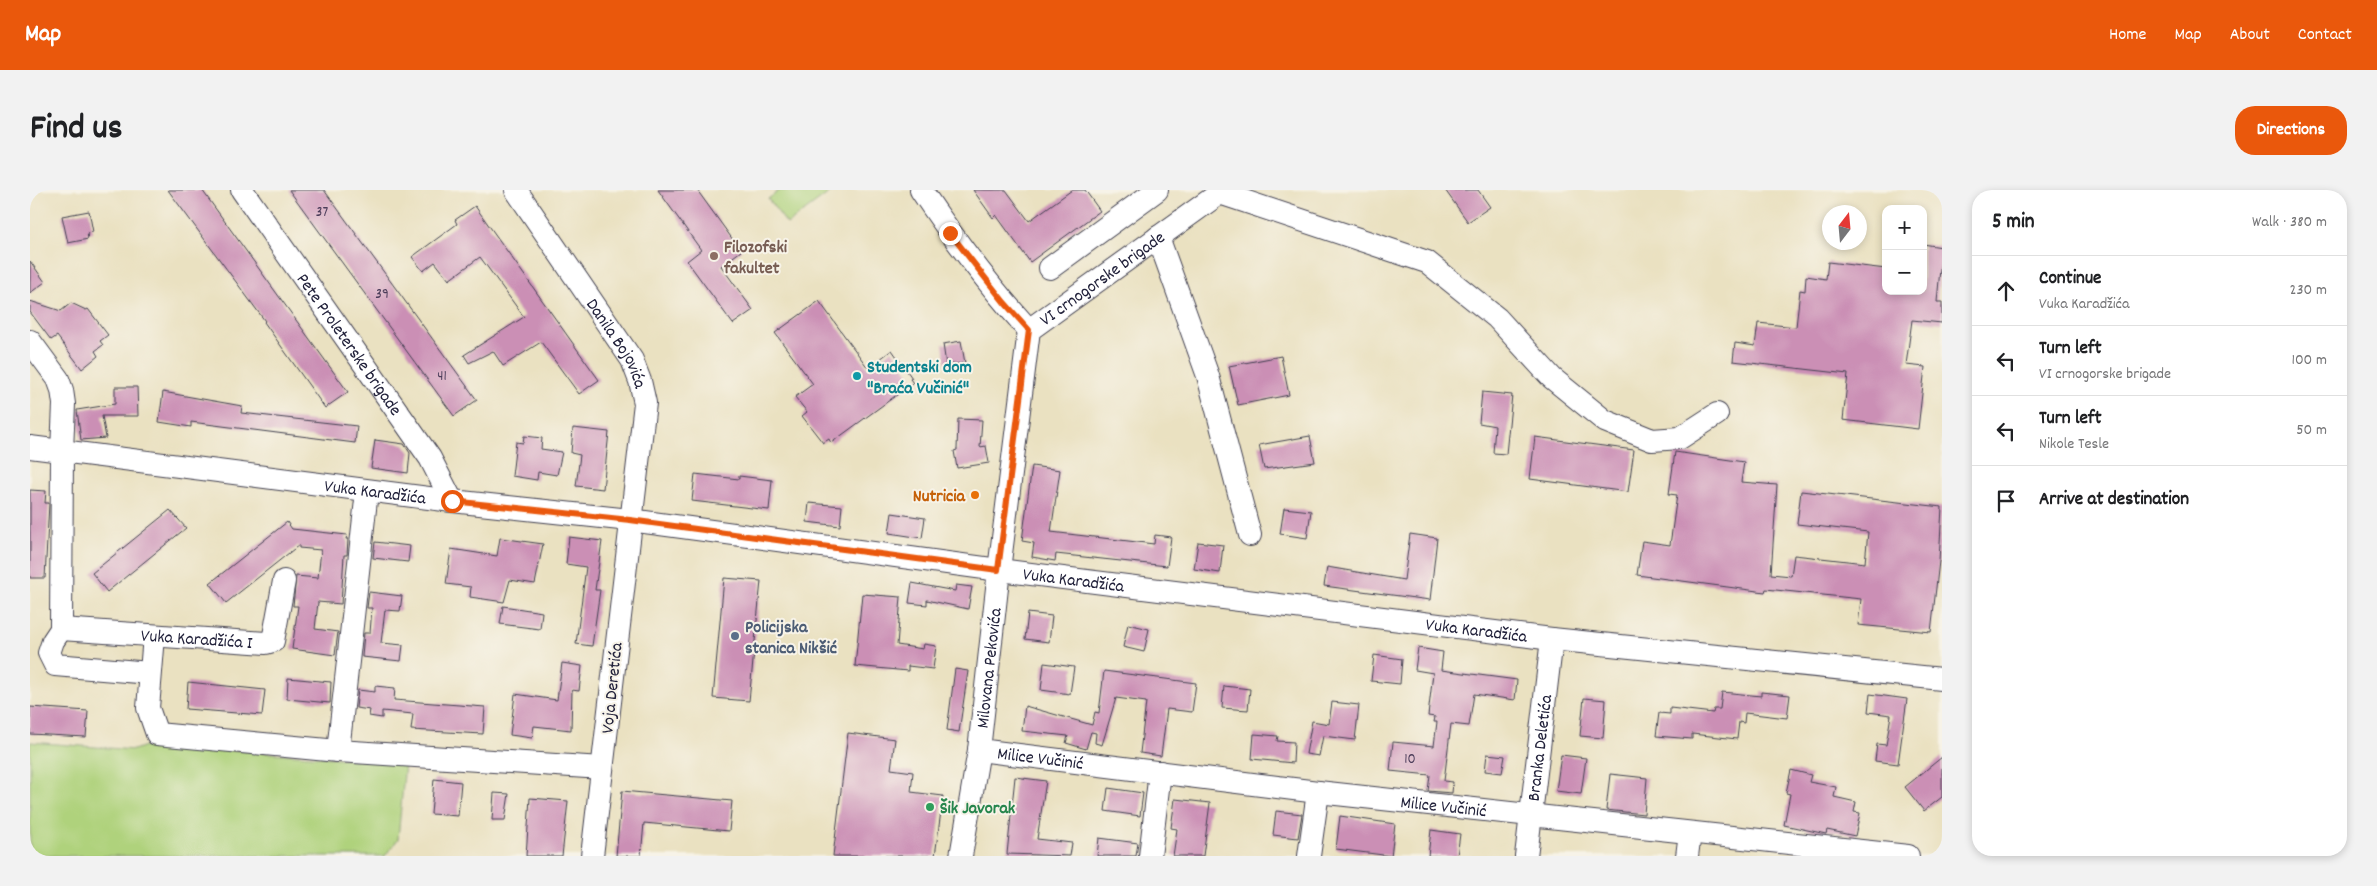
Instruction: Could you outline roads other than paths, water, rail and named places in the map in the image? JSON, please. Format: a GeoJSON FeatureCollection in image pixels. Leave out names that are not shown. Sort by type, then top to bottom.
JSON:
{"type":"FeatureCollection","features":[{"type":"Feature","properties":{"kind":"street","name":"Pete Proleterske brigade"},"geometry":{"type":"LineString","coordinates":[[242,190],[430,458],[452,501]]}},
{"type":"Feature","properties":{"kind":"street","name":"Danila Bojovića"},"geometry":{"type":"LineString","coordinates":[[516,190],[632,360],[640,381],[645,403],[630,520]]}},
{"type":"Feature","properties":{"kind":"street"},"geometry":{"type":"LineString","coordinates":[[921,190],[956,241],[1004,302],[1029,330]]}},
{"type":"Feature","properties":{"kind":"street"},"geometry":{"type":"LineString","coordinates":[[1050,268],[1157,190]]}},
{"type":"Feature","properties":{"kind":"street"},"geometry":{"type":"LineString","coordinates":[[1221,191],[1427,262],[1497,318],[1552,378],[1606,421],[1652,440],[1670,439],[1680,438],[1717,414]]}},
{"type":"Feature","properties":{"kind":"street","name":"VI crnogorske brigade"},"geometry":{"type":"LineString","coordinates":[[998,570],[1029,330],[1221,191]]}},
{"type":"Feature","properties":{"kind":"street"},"geometry":{"type":"LineString","coordinates":[[1158,237],[1208,376],[1250,536]]}},
{"type":"Feature","properties":{"kind":"street"},"geometry":{"type":"LineString","coordinates":[[30,341],[58,379],[64,404],[61,629],[53,641],[40,654],[55,665],[150,673]]}},
{"type":"Feature","properties":{"kind":"street","name":"Vuka Karadžića"},"geometry":{"type":"LineString","coordinates":[[30,447],[367,491],[630,520],[998,570],[1552,640],[1942,679]]}},
{"type":"Feature","properties":{"kind":"street"},"geometry":{"type":"LineString","coordinates":[[338,751],[367,491]]}},
{"type":"Feature","properties":{"kind":"street","name":"Voja Deretića"},"geometry":{"type":"LineString","coordinates":[[592,856],[630,520]]}},
{"type":"Feature","properties":{"kind":"street","name":"Milovana Pekovića"},"geometry":{"type":"LineString","coordinates":[[961,856],[979,750],[998,570]]}},
{"type":"Feature","properties":{"kind":"street","name":"Vuka Karadžića I"},"geometry":{"type":"LineString","coordinates":[[61,629],[266,643],[273,641],[284,581]]}},
{"type":"Feature","properties":{"kind":"street"},"geometry":{"type":"LineString","coordinates":[[154,636],[148,708],[157,734],[338,751],[602,768]]}},
{"type":"Feature","properties":{"kind":"street","name":"Branka Deletića"},"geometry":{"type":"LineString","coordinates":[[1526,856],[1552,640]]}},
{"type":"Feature","properties":{"kind":"street","name":"Milice Vučinić"},"geometry":{"type":"LineString","coordinates":[[979,750],[1318,792],[1852,852],[1908,856]]}},
{"type":"Feature","properties":{"kind":"street"},"geometry":{"type":"LineString","coordinates":[[1150,856],[1160,772]]}},
{"type":"Feature","properties":{"kind":"street"},"geometry":{"type":"LineString","coordinates":[[1309,856],[1318,792]]}},
{"type":"Feature","properties":{"kind":"street"},"geometry":{"type":"LineString","coordinates":[[1687,856],[1690,834]]}},
{"type":"Feature","properties":{"kind":"place","name":"Filozofski fakultet"},"geometry":{"type":"Point","coordinates":[714,256]}},
{"type":"Feature","properties":{"kind":"place","name":"Studentski dom \"Braća Vučinić\""},"geometry":{"type":"Point","coordinates":[857,376]}},
{"type":"Feature","properties":{"kind":"place","name":"Nutricia"},"geometry":{"type":"Point","coordinates":[975,495]}},
{"type":"Feature","properties":{"kind":"place","name":"Policijska stanica Nikšić"},"geometry":{"type":"Point","coordinates":[735,636]}},
{"type":"Feature","properties":{"kind":"place","name":"Šik Javorak"},"geometry":{"type":"Point","coordinates":[930,807]}}]}
